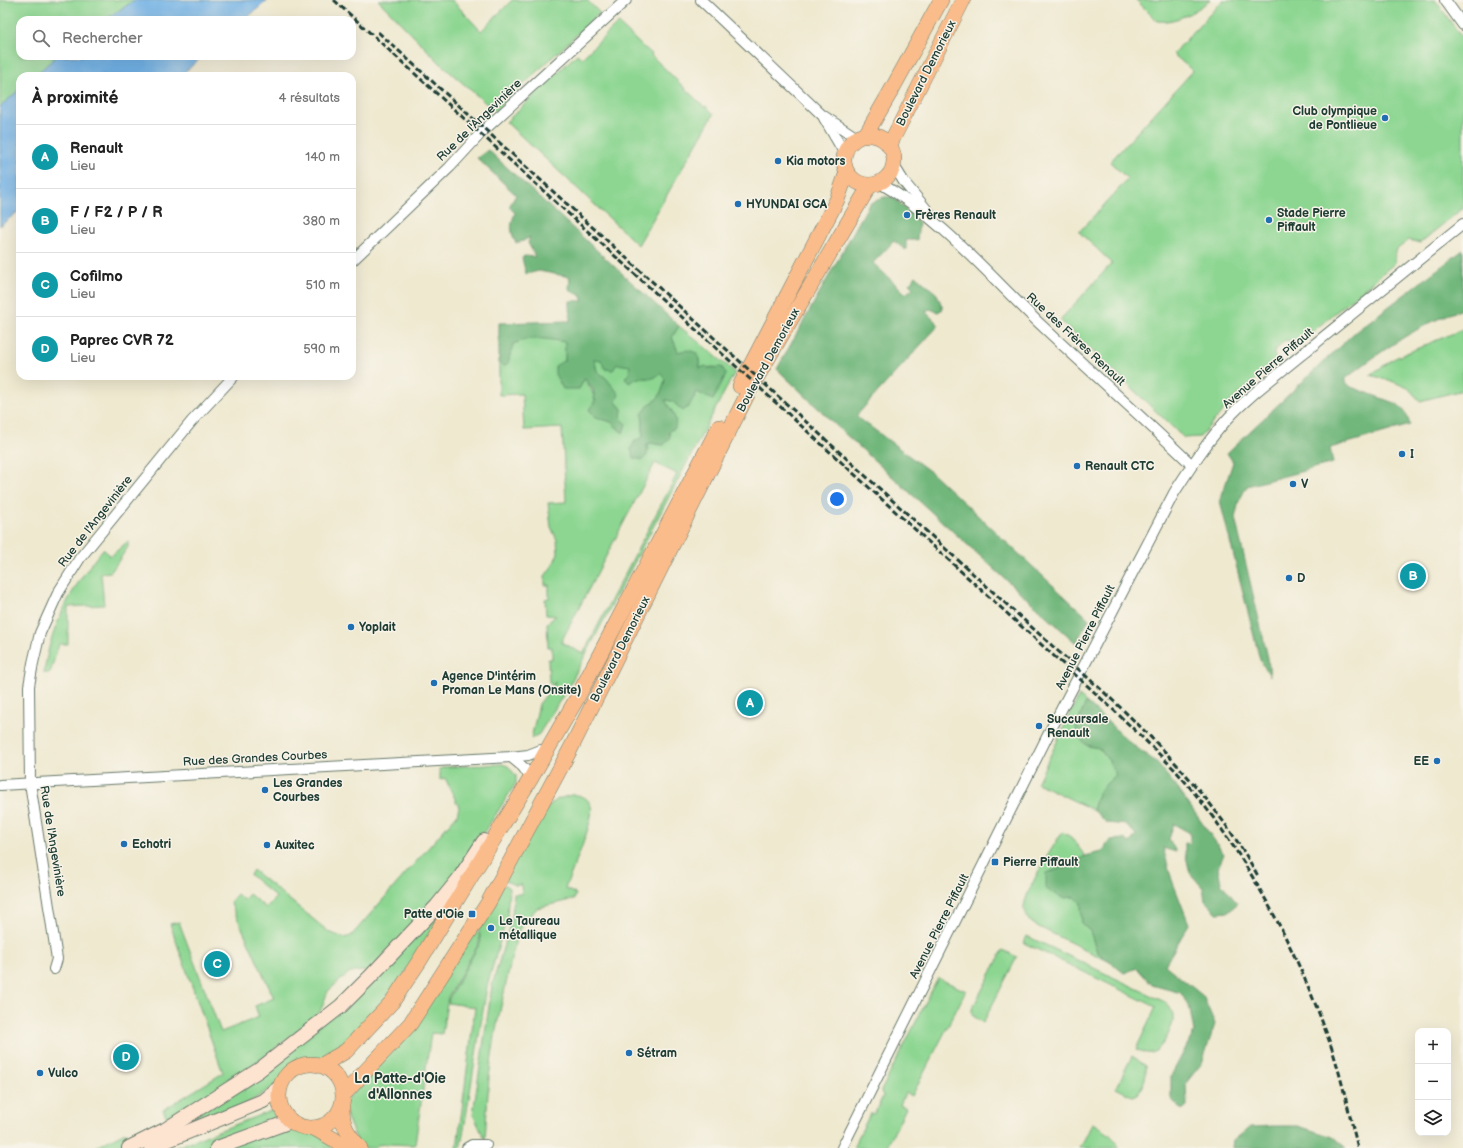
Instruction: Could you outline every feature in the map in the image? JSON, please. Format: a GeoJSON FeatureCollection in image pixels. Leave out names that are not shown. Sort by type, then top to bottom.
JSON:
{"type":"FeatureCollection","features":[{"type":"Feature","properties":{"kind":"main road","name":"Boulevard Demorieux"},"geometry":{"type":"LineString","coordinates":[[861,137],[892,91],[941,0]]}},
{"type":"Feature","properties":{"kind":"main road","name":"Boulevard Demorieux"},"geometry":{"type":"LineString","coordinates":[[889,146],[964,0]]}},
{"type":"Feature","properties":{"kind":"main road"},"geometry":{"type":"LineString","coordinates":[[872,136],[878,138],[889,146],[893,155],[893,164],[892,171],[888,177],[874,184],[859,183],[847,172],[844,165],[845,154],[851,143],[861,137],[872,136]]}},
{"type":"Feature","properties":{"kind":"main road","name":"Boulevard Demorieux"},"geometry":{"type":"LineString","coordinates":[[322,1065],[346,1051],[392,1002],[420,960],[576,700],[702,462],[837,200],[847,172]]}},
{"type":"Feature","properties":{"kind":"main road","name":"Boulevard Demorieux"},"geometry":{"type":"LineString","coordinates":[[343,1100],[410,1024],[488,903],[571,748],[751,387],[874,184]]}},
{"type":"Feature","properties":{"kind":"main road"},"geometry":{"type":"LineString","coordinates":[[129,1148],[165,1130],[259,1070],[341,1006],[370,978],[437,906],[459,879],[530,776],[541,750],[576,700]]}},
{"type":"Feature","properties":{"kind":"main road"},"geometry":{"type":"LineString","coordinates":[[147,1148],[263,1101],[280,1087],[290,1071],[296,1067],[309,1063],[322,1065],[338,1075],[341,1083],[343,1100],[342,1119],[347,1132],[360,1148]]}},
{"type":"Feature","properties":{"kind":"main road"},"geometry":{"type":"LineString","coordinates":[[280,1087],[279,1102],[285,1115],[291,1121],[302,1127],[314,1128],[332,1121],[336,1117],[343,1100]]}},
{"type":"Feature","properties":{"kind":"main road"},"geometry":{"type":"LineString","coordinates":[[217,1148],[291,1121]]}},
{"type":"Feature","properties":{"kind":"main road"},"geometry":{"type":"LineString","coordinates":[[314,1128],[335,1140],[344,1148]]}},
{"type":"Feature","properties":{"kind":"street","name":"Rue de l'Angevinière"},"geometry":{"type":"LineString","coordinates":[[356,257],[450,167],[483,131],[626,0]]}},
{"type":"Feature","properties":{"kind":"street"},"geometry":{"type":"LineString","coordinates":[[702,0],[822,115],[861,137]]}},
{"type":"Feature","properties":{"kind":"street"},"geometry":{"type":"LineString","coordinates":[[1445,0],[1463,24]]}},
{"type":"Feature","properties":{"kind":"street"},"geometry":{"type":"LineString","coordinates":[[822,115],[845,154]]}},
{"type":"Feature","properties":{"kind":"street","name":"Rue des Frères Renault"},"geometry":{"type":"LineString","coordinates":[[893,164],[904,182],[944,230],[1039,323],[1192,465]]}},
{"type":"Feature","properties":{"kind":"street","name":"Rue des Frères Renault"},"geometry":{"type":"LineString","coordinates":[[874,184],[896,192],[944,230]]}},
{"type":"Feature","properties":{"kind":"street","name":"Avenue Pierre Piffault"},"geometry":{"type":"LineString","coordinates":[[842,1148],[1050,733],[1174,493],[1192,465],[1208,442],[1233,413],[1258,390],[1463,224]]}},
{"type":"Feature","properties":{"kind":"street","name":"Rue de l'Angevinière"},"geometry":{"type":"LineString","coordinates":[[54,970],[57,959],[30,783],[29,686],[40,633],[58,593],[84,553],[192,421],[230,380]]}},
{"type":"Feature","properties":{"kind":"street","name":"Rue des Grandes Courbes"},"geometry":{"type":"LineString","coordinates":[[0,785],[511,757],[528,755],[541,750]]}},
{"type":"Feature","properties":{"kind":"street"},"geometry":{"type":"LineString","coordinates":[[511,757],[530,776]]}},
{"type":"Feature","properties":{"kind":"street"},"geometry":{"type":"LineString","coordinates":[[467,1148],[472,1145],[486,1145]]}},
{"type":"Feature","properties":{"kind":"green space"},"geometry":{"type":"Polygon","coordinates":[[[0,0],[135,0],[111,16],[16,16],[16,60],[52,60],[39,72],[16,72],[16,93],[0,107],[0,0]]]}},
{"type":"Feature","properties":{"kind":"green space"},"geometry":{"type":"Polygon","coordinates":[[[378,0],[452,0],[481,31],[512,0],[587,0],[600,13],[495,111],[444,67],[378,0]]]}},
{"type":"Feature","properties":{"kind":"green space"},"geometry":{"type":"Polygon","coordinates":[[[1136,0],[1210,0],[1185,16],[1171,20],[1157,21],[1136,0]]]}},
{"type":"Feature","properties":{"kind":"green space","name":"Stade Pierre Piffault"},"geometry":{"type":"Polygon","coordinates":[[[1223,0],[1435,0],[1463,39],[1463,208],[1420,243],[1409,240],[1395,251],[1395,263],[1299,343],[1285,340],[1274,352],[1276,362],[1233,399],[1200,437],[1184,438],[1060,320],[1112,263],[1079,232],[1128,179],[1110,162],[1193,71],[1173,54],[1223,0]]]}},
{"type":"Feature","properties":{"kind":"green space"},"geometry":{"type":"Polygon","coordinates":[[[618,23],[652,54],[651,55],[704,107],[706,106],[713,113],[638,245],[506,122],[577,54],[582,58],[618,23]]]}},
{"type":"Feature","properties":{"kind":"green space"},"geometry":{"type":"Polygon","coordinates":[[[488,150],[679,326],[672,337],[678,352],[686,350],[698,354],[700,368],[706,366],[708,368],[722,367],[726,374],[713,400],[697,392],[689,406],[683,411],[672,401],[665,400],[673,413],[676,424],[675,428],[669,431],[670,437],[664,445],[651,443],[647,444],[647,456],[642,460],[634,458],[631,450],[634,442],[643,437],[642,414],[650,404],[658,398],[664,385],[665,379],[661,373],[654,378],[638,378],[629,383],[625,377],[629,374],[630,366],[617,364],[613,370],[605,369],[601,360],[594,359],[597,371],[606,378],[619,394],[616,402],[622,409],[621,418],[626,423],[623,433],[611,422],[596,417],[589,410],[595,401],[593,390],[585,378],[579,389],[563,389],[555,374],[555,366],[565,360],[565,342],[539,339],[519,341],[513,344],[508,363],[505,366],[499,363],[499,323],[570,321],[570,301],[583,301],[580,295],[569,290],[570,277],[539,271],[526,274],[522,258],[524,256],[535,257],[528,243],[530,237],[516,243],[511,228],[515,213],[509,207],[516,195],[477,158],[488,150]]]}},
{"type":"Feature","properties":{"kind":"green space"},"geometry":{"type":"Polygon","coordinates":[[[884,197],[893,197],[919,222],[917,240],[906,240],[906,250],[894,241],[873,263],[906,294],[913,288],[909,284],[916,276],[937,294],[943,309],[938,312],[930,309],[925,311],[939,325],[856,416],[932,473],[1089,619],[1076,643],[843,432],[777,369],[869,204],[884,197]]]}},
{"type":"Feature","properties":{"kind":"green space"},"geometry":{"type":"Polygon","coordinates":[[[1463,250],[1463,309],[1416,330],[1372,359],[1344,380],[1351,387],[1397,404],[1402,408],[1410,425],[1330,448],[1333,463],[1247,486],[1239,501],[1235,518],[1268,658],[1270,676],[1260,660],[1220,501],[1233,462],[1227,453],[1354,333],[1463,250]]]}},
{"type":"Feature","properties":{"kind":"green space"},"geometry":{"type":"Polygon","coordinates":[[[679,326],[735,372],[569,686],[539,734],[531,739],[539,704],[556,682],[552,685],[549,683],[548,659],[552,659],[552,647],[548,647],[547,623],[556,616],[546,615],[545,599],[549,598],[549,585],[545,585],[545,576],[553,565],[558,553],[557,540],[551,527],[548,503],[566,502],[562,428],[524,430],[522,394],[499,395],[499,363],[505,366],[513,344],[520,341],[539,338],[566,342],[565,360],[584,378],[591,389],[595,401],[589,410],[596,417],[611,422],[623,433],[626,423],[621,418],[622,409],[616,402],[606,378],[597,371],[594,358],[631,366],[629,374],[637,377],[649,378],[660,373],[665,379],[664,385],[658,398],[650,404],[642,414],[643,437],[634,442],[648,450],[646,444],[654,443],[658,445],[669,431],[674,414],[664,400],[672,401],[679,406],[694,398],[697,392],[713,400],[726,374],[714,367],[700,368],[698,355],[678,352],[672,337],[679,326]],[[655,463],[561,642],[583,654],[677,474],[655,463]]]}},
{"type":"Feature","properties":{"kind":"green space"},"geometry":{"type":"Polygon","coordinates":[[[1463,329],[1463,390],[1420,401],[1408,388],[1389,380],[1370,375],[1395,358],[1463,329]]]}},
{"type":"Feature","properties":{"kind":"green space"},"geometry":{"type":"Polygon","coordinates":[[[128,541],[128,547],[111,572],[101,573],[104,605],[68,607],[68,644],[59,644],[50,673],[44,673],[47,656],[57,623],[64,607],[82,577],[103,549],[111,556],[128,541]]]}},
{"type":"Feature","properties":{"kind":"green space"},"geometry":{"type":"Polygon","coordinates":[[[1079,696],[1086,702],[1076,728],[1087,746],[1099,748],[1109,761],[1116,775],[1099,791],[1093,810],[1037,783],[1079,696]]]}},
{"type":"Feature","properties":{"kind":"green space"},"geometry":{"type":"Polygon","coordinates":[[[1086,702],[1133,745],[1156,762],[1178,789],[1224,854],[1218,868],[1221,883],[1237,903],[1229,912],[1217,913],[1205,901],[1203,888],[1190,873],[1185,852],[1185,843],[1190,844],[1190,833],[1174,824],[1169,839],[1176,852],[1163,848],[1172,880],[1189,924],[1165,965],[1203,996],[1215,1024],[1202,1063],[1186,1083],[1187,1106],[1182,1110],[1171,1099],[1171,1076],[1194,1032],[1190,1009],[1181,993],[1152,985],[1137,968],[1124,973],[1097,952],[1090,931],[1082,924],[1081,903],[1075,897],[1063,898],[1046,889],[1046,873],[1071,865],[1085,856],[1102,852],[1110,840],[1124,839],[1130,843],[1136,835],[1127,825],[1107,823],[1093,810],[1099,791],[1116,775],[1109,761],[1099,748],[1086,744],[1078,733],[1076,728],[1086,702]]]}},
{"type":"Feature","properties":{"kind":"green space"},"geometry":{"type":"Polygon","coordinates":[[[502,764],[508,766],[516,776],[516,783],[493,819],[447,886],[369,971],[350,972],[328,991],[320,1012],[266,1056],[197,1104],[168,1120],[163,1110],[223,1073],[170,924],[179,922],[221,1032],[259,1017],[255,1006],[274,998],[230,902],[237,894],[244,900],[249,894],[266,908],[276,897],[250,875],[253,870],[329,932],[344,938],[351,936],[457,815],[459,807],[445,778],[440,780],[440,769],[445,767],[502,764]]]}},
{"type":"Feature","properties":{"kind":"green space"},"geometry":{"type":"Polygon","coordinates":[[[571,795],[578,795],[586,798],[590,803],[592,812],[577,860],[565,889],[576,894],[574,899],[537,908],[520,928],[517,934],[496,1029],[489,1077],[485,1140],[473,1114],[492,986],[512,917],[514,894],[522,894],[521,885],[515,885],[501,879],[537,814],[558,799],[571,795]]]}},
{"type":"Feature","properties":{"kind":"green space"},"geometry":{"type":"Polygon","coordinates":[[[1062,832],[1071,837],[1085,856],[1071,865],[1046,873],[1063,898],[1075,897],[1081,903],[1082,924],[1090,931],[1097,952],[1110,962],[1031,923],[1025,914],[1025,903],[1028,894],[1039,871],[1062,832]]]}},
{"type":"Feature","properties":{"kind":"green space"},"geometry":{"type":"Polygon","coordinates":[[[502,883],[509,888],[507,917],[487,986],[463,1135],[460,1148],[457,1148],[475,1007],[448,1003],[449,998],[481,941],[479,930],[502,883]]]}},
{"type":"Feature","properties":{"kind":"green space"},"geometry":{"type":"Polygon","coordinates":[[[437,906],[443,922],[346,1051],[316,1063],[302,1064],[296,1067],[290,1071],[283,1081],[222,1119],[165,1130],[341,1006],[437,906]]]}},
{"type":"Feature","properties":{"kind":"green space"},"geometry":{"type":"Polygon","coordinates":[[[475,930],[480,936],[479,943],[448,997],[442,1034],[431,1033],[415,1145],[388,1144],[377,1145],[374,1148],[360,1148],[342,1106],[410,1024],[475,930]]]}},
{"type":"Feature","properties":{"kind":"green space"},"geometry":{"type":"Polygon","coordinates":[[[1027,936],[1167,1003],[1172,1013],[1173,1021],[1163,1044],[1155,1052],[1151,1053],[1145,1053],[1136,1049],[1156,1007],[1024,943],[1027,936]]]}},
{"type":"Feature","properties":{"kind":"green space"},"geometry":{"type":"Polygon","coordinates":[[[1003,950],[1017,957],[983,1023],[972,1015],[972,1009],[1003,950]]]}},
{"type":"Feature","properties":{"kind":"green space"},"geometry":{"type":"Polygon","coordinates":[[[938,978],[966,991],[912,1096],[905,1093],[900,1105],[906,1108],[886,1148],[853,1148],[870,1114],[875,1113],[883,1096],[881,1091],[938,978]]]}},
{"type":"Feature","properties":{"kind":"green space"},"geometry":{"type":"Polygon","coordinates":[[[1132,1056],[1146,1066],[1146,1070],[1143,1085],[1136,1095],[1132,1096],[1116,1088],[1132,1056]]]}},
{"type":"Feature","properties":{"kind":"green space"},"geometry":{"type":"Polygon","coordinates":[[[281,1107],[286,1115],[295,1124],[308,1128],[344,1148],[174,1148],[281,1107]]]}},
{"type":"Feature","properties":{"kind":"green space"},"geometry":{"type":"Polygon","coordinates":[[[1092,1124],[1111,1136],[1119,1148],[1080,1148],[1092,1124]]]}},
{"type":"Feature","properties":{"kind":"green space"},"geometry":{"type":"Polygon","coordinates":[[[1298,1126],[1333,1137],[1346,1148],[1232,1148],[1233,1141],[1250,1127],[1298,1126]]]}},
{"type":"Feature","properties":{"kind":"green space"},"geometry":{"type":"Polygon","coordinates":[[[125,1132],[129,1140],[111,1148],[94,1148],[125,1132]]]}},
{"type":"Feature","properties":{"kind":"water"},"geometry":{"type":"Polygon","coordinates":[[[135,0],[268,0],[249,16],[111,16],[135,0]]]}},
{"type":"Feature","properties":{"kind":"water"},"geometry":{"type":"Polygon","coordinates":[[[52,60],[198,60],[185,72],[39,72],[52,60]]]}},
{"type":"Feature","properties":{"kind":"water"},"geometry":{"type":"Polygon","coordinates":[[[16,93],[16,213],[0,226],[0,107],[16,93]]]}},
{"type":"Feature","properties":{"kind":"railway"},"geometry":{"type":"LineString","coordinates":[[334,0],[352,16]]}},
{"type":"Feature","properties":{"kind":"railway"},"geometry":{"type":"LineString","coordinates":[[356,20],[1089,687],[1174,769],[1223,831],[1266,900],[1285,936],[1302,972],[1331,1046],[1358,1148]]}},
{"type":"Feature","properties":{"kind":"railway"},"geometry":{"type":"LineString","coordinates":[[378,32],[1115,702],[1168,755],[1217,813],[1239,844],[1258,876]]}},
{"type":"Feature","properties":{"kind":"place","name":"Club olympique de Pontlieue"},"geometry":{"type":"Point","coordinates":[1385,118]}},
{"type":"Feature","properties":{"kind":"place","name":"Kia motors"},"geometry":{"type":"Point","coordinates":[778,161]}},
{"type":"Feature","properties":{"kind":"place","name":"HYUNDAI GCA"},"geometry":{"type":"Point","coordinates":[738,204]}},
{"type":"Feature","properties":{"kind":"place","name":"Frères Renault"},"geometry":{"type":"Point","coordinates":[907,215]}},
{"type":"Feature","properties":{"kind":"place","name":"Stade Pierre Piffault"},"geometry":{"type":"Point","coordinates":[1269,220]}},
{"type":"Feature","properties":{"kind":"place","name":"I"},"geometry":{"type":"Point","coordinates":[1402,454]}},
{"type":"Feature","properties":{"kind":"place","name":"Renault CTC"},"geometry":{"type":"Point","coordinates":[1077,466]}},
{"type":"Feature","properties":{"kind":"place","name":"V"},"geometry":{"type":"Point","coordinates":[1293,484]}},
{"type":"Feature","properties":{"kind":"place","name":"F / F2 / P / R"},"geometry":{"type":"Point","coordinates":[1413,576]}},
{"type":"Feature","properties":{"kind":"place","name":"D"},"geometry":{"type":"Point","coordinates":[1289,578]}},
{"type":"Feature","properties":{"kind":"place","name":"Yoplait"},"geometry":{"type":"Point","coordinates":[351,627]}},
{"type":"Feature","properties":{"kind":"place","name":"Agence D'intérim Proman Le Mans (Onsite)"},"geometry":{"type":"Point","coordinates":[434,683]}},
{"type":"Feature","properties":{"kind":"place","name":"Renault"},"geometry":{"type":"Point","coordinates":[750,703]}},
{"type":"Feature","properties":{"kind":"place","name":"Succursale Renault"},"geometry":{"type":"Point","coordinates":[1039,726]}},
{"type":"Feature","properties":{"kind":"place","name":"EE"},"geometry":{"type":"Point","coordinates":[1437,761]}},
{"type":"Feature","properties":{"kind":"place","name":"Les Grandes Courbes"},"geometry":{"type":"Point","coordinates":[265,790]}},
{"type":"Feature","properties":{"kind":"place","name":"Echotri"},"geometry":{"type":"Point","coordinates":[124,844]}},
{"type":"Feature","properties":{"kind":"place","name":"Auxitec"},"geometry":{"type":"Point","coordinates":[267,845]}},
{"type":"Feature","properties":{"kind":"place","name":"Pierre Piffault"},"geometry":{"type":"Point","coordinates":[995,862]}},
{"type":"Feature","properties":{"kind":"place","name":"Patte d'Oie"},"geometry":{"type":"Point","coordinates":[472,914]}},
{"type":"Feature","properties":{"kind":"place","name":"Le Taureau métallique"},"geometry":{"type":"Point","coordinates":[491,928]}},
{"type":"Feature","properties":{"kind":"place","name":"Cofilmo"},"geometry":{"type":"Point","coordinates":[217,964]}},
{"type":"Feature","properties":{"kind":"place","name":"Sétram"},"geometry":{"type":"Point","coordinates":[629,1053]}},
{"type":"Feature","properties":{"kind":"place","name":"Paprec CVR 72"},"geometry":{"type":"Point","coordinates":[126,1057]}},
{"type":"Feature","properties":{"kind":"place","name":"Vulco"},"geometry":{"type":"Point","coordinates":[40,1073]}},
{"type":"Feature","properties":{"kind":"district","name":"La Patte-d'Oie d'Allonnes"},"geometry":{"type":"Point","coordinates":[400,1086]}}]}
